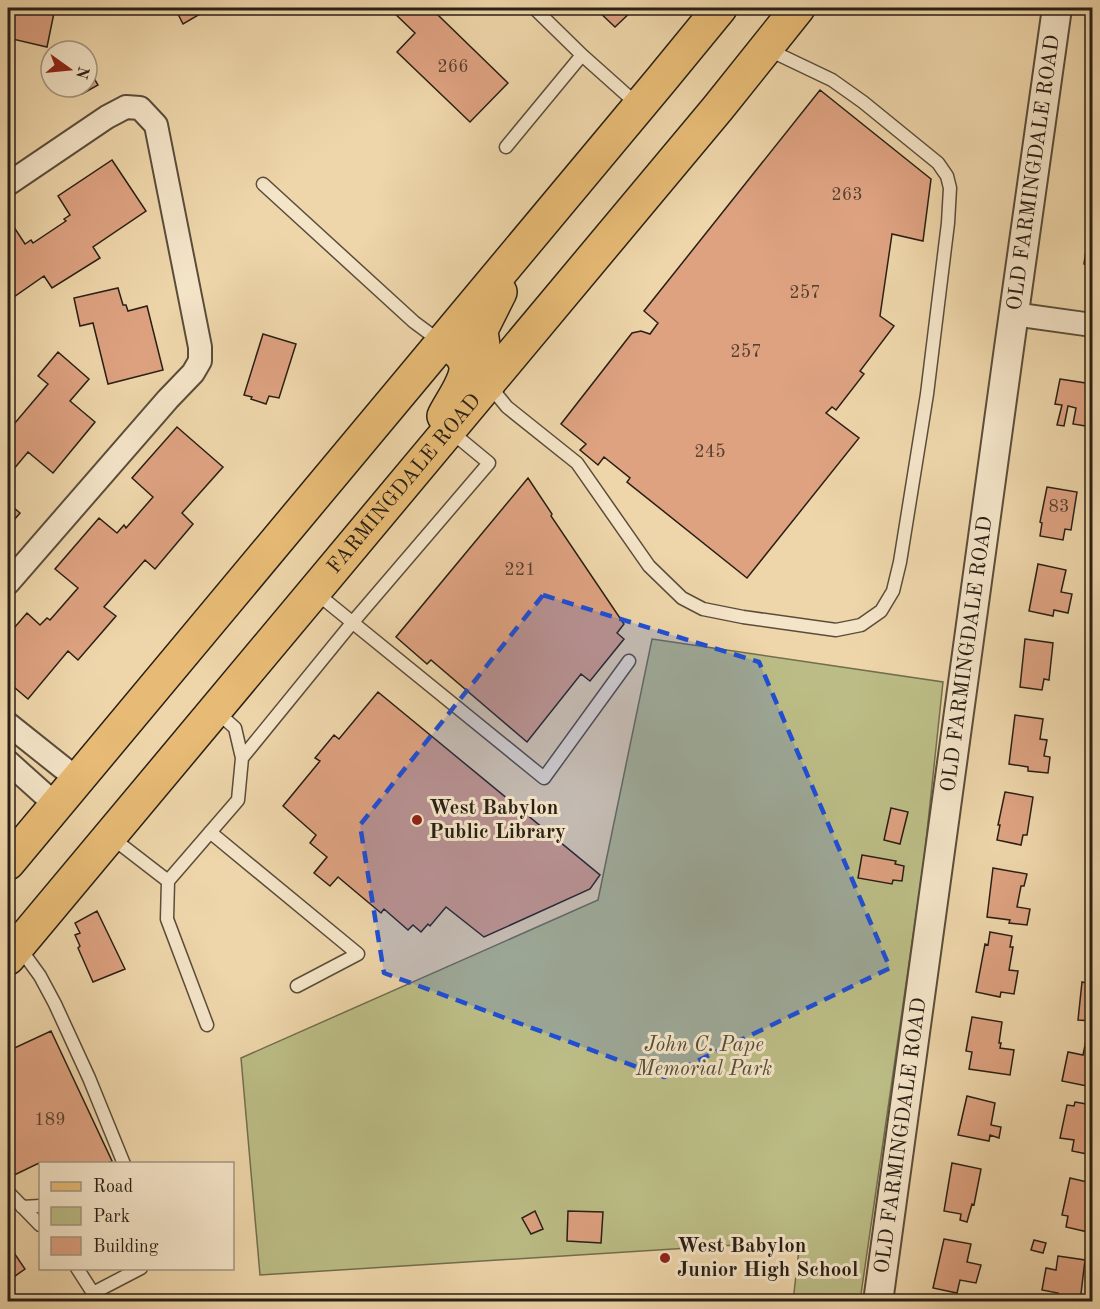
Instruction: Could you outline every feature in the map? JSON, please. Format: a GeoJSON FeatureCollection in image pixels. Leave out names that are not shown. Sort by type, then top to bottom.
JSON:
{"type":"FeatureCollection","features":[{"type":"Feature","properties":{"kind":"main road"},"geometry":{"type":"LineString","coordinates":[[8,863],[720,8]]}},
{"type":"Feature","properties":{"kind":"main road","name":"FARMINGDALE ROAD"},"geometry":{"type":"LineString","coordinates":[[13,952],[488,384],[798,8]]}},
{"type":"Feature","properties":{"kind":"main road"},"geometry":{"type":"LineString","coordinates":[[488,384],[481,330],[526,242]]}},
{"type":"Feature","properties":{"kind":"main road"},"geometry":{"type":"LineString","coordinates":[[409,478],[464,378],[467,368],[466,360],[461,353],[442,343]]}},
{"type":"Feature","properties":{"kind":"street","name":"OLD FARMINGDALE ROAD"},"geometry":{"type":"LineString","coordinates":[[878,1302],[1058,8]]}},
{"type":"Feature","properties":{"kind":"street"},"geometry":{"type":"LineString","coordinates":[[8,184],[106,117],[126,107],[140,108],[148,114],[156,125],[199,334],[200,361],[193,373],[8,583]]}},
{"type":"Feature","properties":{"kind":"street"},"geometry":{"type":"LineString","coordinates":[[1014,314],[1092,325]]}},
{"type":"Feature","properties":{"kind":"street"},"geometry":{"type":"LineString","coordinates":[[8,724],[77,778]]}},
{"type":"Feature","properties":{"kind":"street"},"geometry":{"type":"LineString","coordinates":[[8,762],[56,805]]}},
{"type":"Feature","properties":{"kind":"lane"},"geometry":{"type":"LineString","coordinates":[[534,8],[582,55],[640,106]]}},
{"type":"Feature","properties":{"kind":"lane"},"geometry":{"type":"LineString","coordinates":[[488,384],[507,407],[577,463],[649,566],[682,598],[703,609],[836,630],[861,625],[881,611],[893,591],[900,562],[927,394],[948,222],[949,182],[938,163],[863,102],[832,80],[766,48]]}},
{"type":"Feature","properties":{"kind":"lane"},"geometry":{"type":"LineString","coordinates":[[506,147],[582,55]]}},
{"type":"Feature","properties":{"kind":"lane"},"geometry":{"type":"LineString","coordinates":[[263,184],[414,322],[442,343]]}},
{"type":"Feature","properties":{"kind":"lane"},"geometry":{"type":"LineString","coordinates":[[242,758],[352,623],[489,463],[448,430]]}},
{"type":"Feature","properties":{"kind":"lane"},"geometry":{"type":"LineString","coordinates":[[314,592],[544,778],[629,660]]}},
{"type":"Feature","properties":{"kind":"lane"},"geometry":{"type":"LineString","coordinates":[[207,1025],[167,919],[168,881],[238,800],[242,758],[234,728],[215,710]]}},
{"type":"Feature","properties":{"kind":"lane"},"geometry":{"type":"LineString","coordinates":[[210,832],[358,954],[297,986]]}},
{"type":"Feature","properties":{"kind":"lane"},"geometry":{"type":"LineString","coordinates":[[110,836],[168,881]]}},
{"type":"Feature","properties":{"kind":"lane"},"geometry":{"type":"LineString","coordinates":[[13,952],[40,975],[89,1078],[123,1162]]}},
{"type":"Feature","properties":{"kind":"lane"},"geometry":{"type":"LineString","coordinates":[[8,1192],[39,1224]]}},
{"type":"Feature","properties":{"kind":"lane"},"geometry":{"type":"LineString","coordinates":[[22,1207],[39,1206]]}},
{"type":"Feature","properties":{"kind":"lane"},"geometry":{"type":"LineString","coordinates":[[78,1270],[93,1293],[139,1270]]}},
{"type":"Feature","properties":{"kind":"highlighted area"},"geometry":{"type":"Polygon","coordinates":[[[543,595],[759,662],[890,968],[664,1077],[384,973],[360,825],[543,595]]]}},
{"type":"Feature","properties":{"kind":"green space","name":"John C. Pape Memorial Park"},"geometry":{"type":"Polygon","coordinates":[[[652,639],[943,682],[924,860],[860,1301],[793,1301],[800,1241],[260,1275],[241,1058],[598,900],[652,639]]]}},
{"type":"Feature","properties":{"kind":"building"},"geometry":{"type":"Polygon","coordinates":[[[8,8],[55,8],[49,39],[39,39],[39,45],[8,38],[8,8]]]}},
{"type":"Feature","properties":{"kind":"building"},"geometry":{"type":"Polygon","coordinates":[[[175,8],[206,8],[207,10],[183,24],[175,8]]]}},
{"type":"Feature","properties":{"kind":"building"},"geometry":{"type":"Polygon","coordinates":[[[389,8],[446,8],[438,15],[508,83],[470,122],[397,52],[415,33],[389,8]]]}},
{"type":"Feature","properties":{"kind":"building"},"geometry":{"type":"Polygon","coordinates":[[[595,8],[635,8],[615,27],[595,8]]]}},
{"type":"Feature","properties":{"kind":"building"},"geometry":{"type":"Polygon","coordinates":[[[820,90],[931,179],[923,241],[892,234],[880,316],[894,326],[860,371],[864,374],[836,410],[832,407],[826,413],[859,438],[747,578],[627,482],[630,478],[604,457],[598,465],[580,450],[586,444],[561,424],[632,333],[641,331],[650,334],[658,323],[644,311],[820,90]]]}},
{"type":"Feature","properties":{"kind":"building"},"geometry":{"type":"Polygon","coordinates":[[[112,160],[146,211],[93,247],[100,258],[52,288],[44,276],[8,301],[8,227],[12,224],[25,244],[31,240],[33,243],[66,221],[64,219],[70,215],[58,196],[112,160]]]}},
{"type":"Feature","properties":{"kind":"building"},"geometry":{"type":"Polygon","coordinates":[[[1092,210],[1092,266],[1084,264],[1092,210]]]}},
{"type":"Feature","properties":{"kind":"building"},"geometry":{"type":"Polygon","coordinates":[[[118,288],[123,305],[126,305],[128,311],[147,306],[163,370],[108,384],[93,323],[80,326],[74,298],[118,288]]]}},
{"type":"Feature","properties":{"kind":"building"},"geometry":{"type":"Polygon","coordinates":[[[263,334],[296,344],[279,398],[269,396],[266,404],[244,395],[263,334]]]}},
{"type":"Feature","properties":{"kind":"building"},"geometry":{"type":"Polygon","coordinates":[[[58,352],[89,379],[70,401],[95,422],[53,473],[28,452],[8,476],[8,428],[9,430],[48,384],[38,376],[58,352]]]}},
{"type":"Feature","properties":{"kind":"building"},"geometry":{"type":"Polygon","coordinates":[[[1060,379],[1092,384],[1092,427],[1073,424],[1076,408],[1068,406],[1064,426],[1057,425],[1062,405],[1055,404],[1060,379]]]}},
{"type":"Feature","properties":{"kind":"building"},"geometry":{"type":"Polygon","coordinates":[[[177,427],[223,467],[182,513],[193,524],[155,569],[145,560],[104,607],[116,616],[78,660],[68,651],[28,699],[8,682],[8,635],[27,613],[40,625],[47,618],[50,620],[78,588],[55,569],[99,518],[117,533],[124,525],[126,528],[153,497],[132,478],[177,427]]]}},
{"type":"Feature","properties":{"kind":"building"},"geometry":{"type":"Polygon","coordinates":[[[528,478],[624,624],[617,633],[624,639],[590,681],[581,674],[527,742],[431,660],[427,664],[396,637],[528,478]]]}},
{"type":"Feature","properties":{"kind":"building"},"geometry":{"type":"Polygon","coordinates":[[[1047,487],[1077,492],[1071,530],[1065,529],[1063,540],[1040,536],[1042,523],[1040,522],[1047,487]]]}},
{"type":"Feature","properties":{"kind":"building"},"geometry":{"type":"Polygon","coordinates":[[[8,503],[20,513],[8,527],[8,503]]]}},
{"type":"Feature","properties":{"kind":"building"},"geometry":{"type":"Polygon","coordinates":[[[1038,564],[1066,570],[1061,592],[1072,594],[1068,613],[1054,610],[1053,616],[1029,611],[1038,564]]]}},
{"type":"Feature","properties":{"kind":"building"},"geometry":{"type":"Polygon","coordinates":[[[1025,639],[1053,643],[1049,680],[1044,679],[1042,690],[1020,687],[1025,639]]]}},
{"type":"Feature","properties":{"kind":"building","name":"West Babylon Public Library"},"geometry":{"type":"Polygon","coordinates":[[[378,692],[600,875],[590,889],[484,937],[446,907],[430,926],[428,924],[421,932],[413,925],[408,930],[384,909],[381,913],[338,877],[330,886],[314,873],[327,857],[310,843],[316,835],[283,806],[320,761],[315,758],[334,735],[339,739],[378,692]]]}},
{"type":"Feature","properties":{"kind":"building"},"geometry":{"type":"Polygon","coordinates":[[[1015,715],[1043,719],[1040,739],[1047,740],[1044,756],[1050,757],[1048,773],[1028,771],[1028,767],[1009,764],[1015,715]]]}},
{"type":"Feature","properties":{"kind":"building"},"geometry":{"type":"Polygon","coordinates":[[[1005,792],[1033,797],[1027,835],[1023,835],[1021,845],[997,840],[1005,792]]]}},
{"type":"Feature","properties":{"kind":"building"},"geometry":{"type":"Polygon","coordinates":[[[891,808],[908,812],[900,844],[884,840],[891,808]]]}},
{"type":"Feature","properties":{"kind":"building"},"geometry":{"type":"Polygon","coordinates":[[[862,855],[896,861],[895,864],[904,866],[902,881],[893,880],[892,884],[858,878],[862,855]]]}},
{"type":"Feature","properties":{"kind":"building"},"geometry":{"type":"Polygon","coordinates":[[[993,868],[1027,874],[1024,886],[1021,886],[1017,907],[1030,909],[1027,925],[987,917],[993,868]]]}},
{"type":"Feature","properties":{"kind":"building"},"geometry":{"type":"Polygon","coordinates":[[[97,911],[125,969],[93,982],[78,948],[80,946],[75,935],[80,933],[75,923],[97,911]]]}},
{"type":"Feature","properties":{"kind":"building"},"geometry":{"type":"Polygon","coordinates":[[[990,932],[1012,936],[1010,947],[1013,947],[1009,970],[1018,971],[1014,994],[1001,992],[1000,997],[976,992],[985,944],[988,945],[990,932]]]}},
{"type":"Feature","properties":{"kind":"building"},"geometry":{"type":"Polygon","coordinates":[[[1082,982],[1092,984],[1092,1021],[1078,1020],[1082,982]]]}},
{"type":"Feature","properties":{"kind":"building"},"geometry":{"type":"Polygon","coordinates":[[[972,1017],[1002,1022],[1000,1048],[1014,1050],[1010,1075],[969,1069],[972,1052],[966,1051],[972,1017]]]}},
{"type":"Feature","properties":{"kind":"building"},"geometry":{"type":"Polygon","coordinates":[[[51,1031],[112,1161],[39,1162],[8,1178],[8,1080],[13,1077],[8,1065],[8,1051],[51,1031]]]}},
{"type":"Feature","properties":{"kind":"building"},"geometry":{"type":"Polygon","coordinates":[[[1087,1036],[1092,1037],[1092,1087],[1062,1081],[1068,1052],[1083,1055],[1087,1036]]]}},
{"type":"Feature","properties":{"kind":"building"},"geometry":{"type":"Polygon","coordinates":[[[967,1096],[995,1103],[991,1125],[1001,1127],[999,1138],[990,1135],[989,1141],[958,1135],[967,1096]]]}},
{"type":"Feature","properties":{"kind":"building"},"geometry":{"type":"Polygon","coordinates":[[[1075,1102],[1092,1105],[1092,1155],[1072,1151],[1074,1140],[1060,1138],[1067,1105],[1074,1106],[1075,1102]]]}},
{"type":"Feature","properties":{"kind":"building"},"geometry":{"type":"Polygon","coordinates":[[[952,1163],[981,1169],[974,1205],[972,1204],[967,1222],[960,1220],[961,1214],[944,1211],[952,1163]]]}},
{"type":"Feature","properties":{"kind":"building"},"geometry":{"type":"Polygon","coordinates":[[[1070,1178],[1092,1183],[1092,1218],[1088,1232],[1066,1227],[1068,1216],[1062,1215],[1070,1178]]]}},
{"type":"Feature","properties":{"kind":"building"},"geometry":{"type":"Polygon","coordinates":[[[535,1211],[543,1229],[531,1234],[522,1218],[535,1211]]]}},
{"type":"Feature","properties":{"kind":"building"},"geometry":{"type":"Polygon","coordinates":[[[568,1211],[603,1212],[601,1243],[567,1241],[568,1211]]]}},
{"type":"Feature","properties":{"kind":"building"},"geometry":{"type":"Polygon","coordinates":[[[944,1239],[971,1244],[967,1262],[981,1265],[976,1283],[960,1280],[957,1293],[933,1288],[944,1239]]]}},
{"type":"Feature","properties":{"kind":"building"},"geometry":{"type":"Polygon","coordinates":[[[1034,1240],[1046,1243],[1043,1253],[1031,1250],[1034,1240]]]}},
{"type":"Feature","properties":{"kind":"building"},"geometry":{"type":"Polygon","coordinates":[[[8,1244],[25,1269],[8,1281],[8,1244]]]}},
{"type":"Feature","properties":{"kind":"building"},"geometry":{"type":"Polygon","coordinates":[[[1058,1256],[1085,1260],[1080,1302],[1057,1302],[1058,1293],[1042,1290],[1046,1268],[1056,1270],[1058,1256]]]}},
{"type":"Feature","properties":{"kind":"place","name":"West Babylon Public Library"},"geometry":{"type":"Point","coordinates":[417,820]}},
{"type":"Feature","properties":{"kind":"place","name":"West Babylon Junior High School"},"geometry":{"type":"Point","coordinates":[665,1258]}}]}
